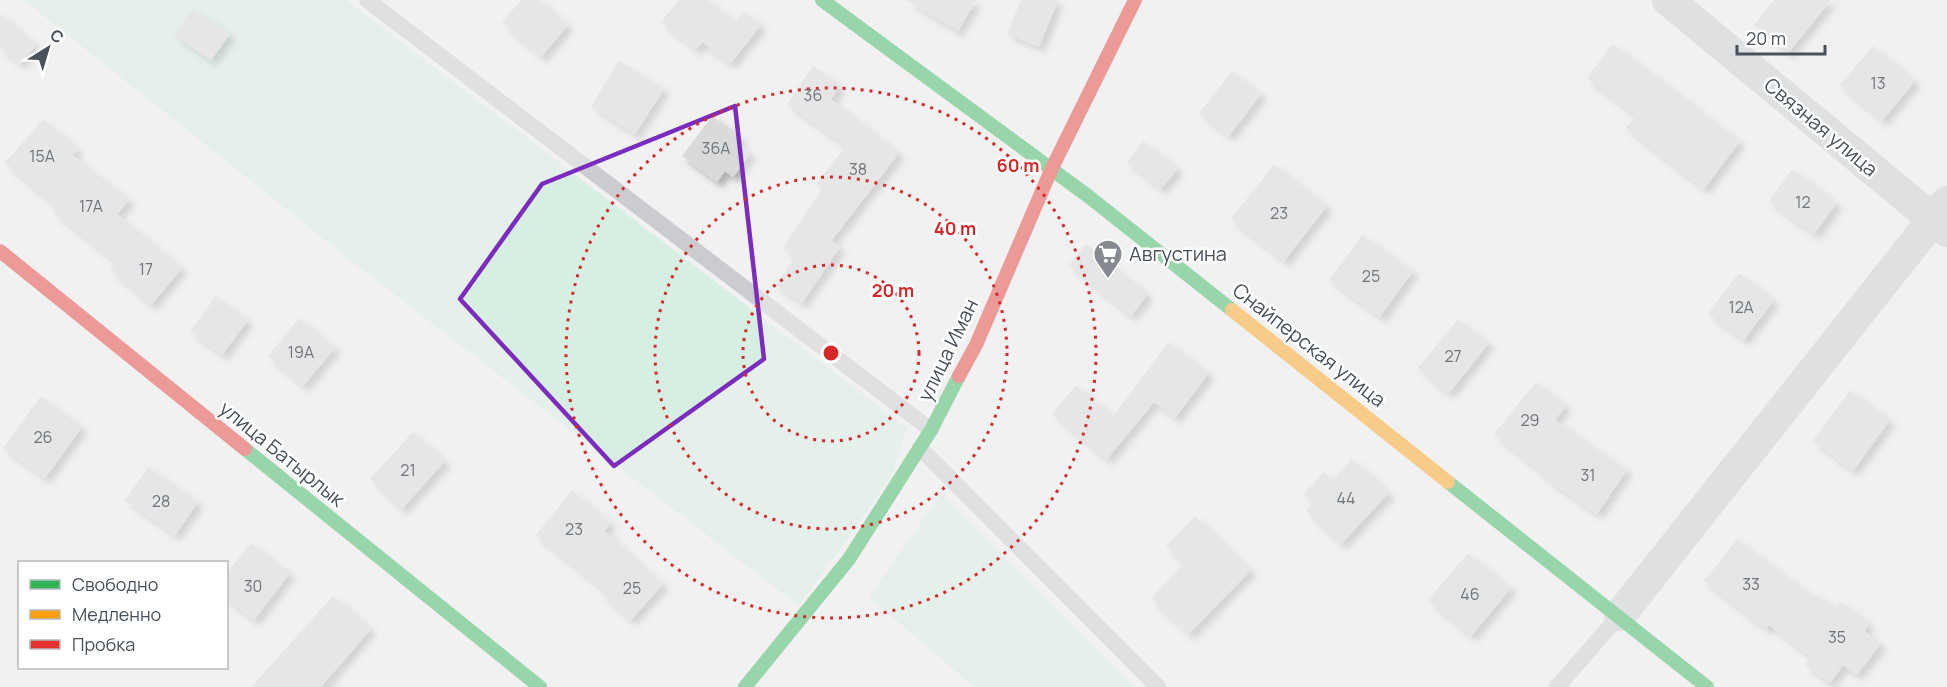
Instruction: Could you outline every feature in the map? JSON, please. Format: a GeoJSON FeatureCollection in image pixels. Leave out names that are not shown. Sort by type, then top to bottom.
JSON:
{"type":"FeatureCollection","features":[{"type":"Feature","properties":{"kind":"street","name":"Снайперская улица"},"geometry":{"type":"LineString","coordinates":[[822,0],[1052,168],[1620,615],[1707,687]]}},
{"type":"Feature","properties":{"kind":"street","name":"улица Иман"},"geometry":{"type":"LineString","coordinates":[[745,687],[849,559],[931,430],[976,345],[1052,168],[1135,0]]}},
{"type":"Feature","properties":{"kind":"street","name":"Связная улица"},"geometry":{"type":"LineString","coordinates":[[1668,0],[1942,218]]}},
{"type":"Feature","properties":{"kind":"street"},"geometry":{"type":"LineString","coordinates":[[1620,615],[1942,218]]}},
{"type":"Feature","properties":{"kind":"street","name":"улица Батырлык"},"geometry":{"type":"LineString","coordinates":[[0,251],[540,687]]}},
{"type":"Feature","properties":{"kind":"lane"},"geometry":{"type":"LineString","coordinates":[[367,0],[931,430]]}},
{"type":"Feature","properties":{"kind":"lane"},"geometry":{"type":"LineString","coordinates":[[920,448],[1158,687]]}},
{"type":"Feature","properties":{"kind":"lane"},"geometry":{"type":"LineString","coordinates":[[1557,687],[1620,615]]}},
{"type":"Feature","properties":{"kind":"highlighted area"},"geometry":{"type":"Polygon","coordinates":[[[735,106],[764,359],[614,466],[460,299],[542,184],[735,106]]]}},
{"type":"Feature","properties":{"kind":"green space"},"geometry":{"type":"Polygon","coordinates":[[[24,0],[346,0],[907,428],[891,477],[799,606],[355,264],[24,0]]]}},
{"type":"Feature","properties":{"kind":"green space"},"geometry":{"type":"Polygon","coordinates":[[[941,494],[1135,687],[974,687],[869,597],[941,494]]]}},
{"type":"Feature","properties":{"kind":"building"},"geometry":{"type":"Polygon","coordinates":[[[521,0],[540,0],[568,25],[541,57],[502,22],[521,0]]]}},
{"type":"Feature","properties":{"kind":"building"},"geometry":{"type":"Polygon","coordinates":[[[679,0],[708,0],[735,22],[744,11],[761,25],[730,64],[702,42],[696,50],[661,22],[679,0]]]}},
{"type":"Feature","properties":{"kind":"building"},"geometry":{"type":"Polygon","coordinates":[[[906,0],[976,0],[958,31],[906,0]]]}},
{"type":"Feature","properties":{"kind":"building"},"geometry":{"type":"Polygon","coordinates":[[[1021,0],[1058,0],[1039,47],[1007,34],[1021,0]]]}},
{"type":"Feature","properties":{"kind":"building"},"geometry":{"type":"Polygon","coordinates":[[[1774,0],[1831,0],[1788,53],[1754,25],[1774,0]]]}},
{"type":"Feature","properties":{"kind":"building"},"geometry":{"type":"Polygon","coordinates":[[[193,8],[230,34],[211,60],[174,35],[193,8]]]}},
{"type":"Feature","properties":{"kind":"building"},"geometry":{"type":"Polygon","coordinates":[[[0,14],[36,45],[20,64],[0,47],[0,14]]]}},
{"type":"Feature","properties":{"kind":"building"},"geometry":{"type":"Polygon","coordinates":[[[1613,44],[1740,141],[1704,189],[1626,128],[1636,116],[1587,78],[1613,44]]]}},
{"type":"Feature","properties":{"kind":"building"},"geometry":{"type":"Polygon","coordinates":[[[1873,46],[1915,81],[1882,121],[1840,85],[1873,46]]]}},
{"type":"Feature","properties":{"kind":"building"},"geometry":{"type":"Polygon","coordinates":[[[619,61],[664,89],[635,134],[591,106],[619,61]]]}},
{"type":"Feature","properties":{"kind":"building"},"geometry":{"type":"Polygon","coordinates":[[[813,66],[840,86],[831,99],[899,153],[831,241],[840,247],[802,303],[776,285],[795,256],[783,248],[822,189],[816,184],[846,146],[787,104],[813,66]]]}},
{"type":"Feature","properties":{"kind":"building"},"geometry":{"type":"Polygon","coordinates":[[[1232,71],[1261,94],[1229,136],[1199,113],[1232,71]]]}},
{"type":"Feature","properties":{"kind":"building"},"geometry":{"type":"Polygon","coordinates":[[[712,116],[742,138],[737,143],[751,153],[733,177],[725,171],[717,182],[682,156],[712,116]]]}},
{"type":"Feature","properties":{"kind":"building"},"geometry":{"type":"Polygon","coordinates":[[[43,119],[78,149],[73,155],[129,200],[117,214],[182,268],[151,305],[110,269],[116,262],[53,212],[57,207],[5,163],[43,119]]]}},
{"type":"Feature","properties":{"kind":"building"},"geometry":{"type":"Polygon","coordinates":[[[1143,141],[1178,168],[1161,189],[1127,162],[1143,141]]]}},
{"type":"Feature","properties":{"kind":"building"},"geometry":{"type":"Polygon","coordinates":[[[1274,164],[1327,206],[1284,261],[1231,219],[1274,164]]]}},
{"type":"Feature","properties":{"kind":"building"},"geometry":{"type":"Polygon","coordinates":[[[1792,169],[1837,203],[1814,234],[1769,201],[1792,169]]]}},
{"type":"Feature","properties":{"kind":"building"},"geometry":{"type":"Polygon","coordinates":[[[1362,235],[1413,271],[1380,317],[1329,280],[1362,235]]]}},
{"type":"Feature","properties":{"kind":"building"},"geometry":{"type":"Polygon","coordinates":[[[1086,244],[1148,294],[1131,316],[1069,265],[1086,244]]]}},
{"type":"Feature","properties":{"kind":"building"},"geometry":{"type":"Polygon","coordinates":[[[1739,273],[1774,300],[1744,340],[1708,313],[1739,273]]]}},
{"type":"Feature","properties":{"kind":"building"},"geometry":{"type":"Polygon","coordinates":[[[216,296],[248,320],[222,355],[190,331],[216,296]]]}},
{"type":"Feature","properties":{"kind":"building"},"geometry":{"type":"Polygon","coordinates":[[[299,318],[335,348],[303,386],[268,356],[299,318]]]}},
{"type":"Feature","properties":{"kind":"building"},"geometry":{"type":"Polygon","coordinates":[[[1458,319],[1489,343],[1449,393],[1418,368],[1458,319]]]}},
{"type":"Feature","properties":{"kind":"building"},"geometry":{"type":"Polygon","coordinates":[[[1169,342],[1209,373],[1175,418],[1154,402],[1107,459],[1052,414],[1076,385],[1113,416],[1169,342]]]}},
{"type":"Feature","properties":{"kind":"building"},"geometry":{"type":"Polygon","coordinates":[[[1536,382],[1566,406],[1555,420],[1627,470],[1597,514],[1549,481],[1550,479],[1494,434],[1536,382]]]}},
{"type":"Feature","properties":{"kind":"building"},"geometry":{"type":"Polygon","coordinates":[[[1850,390],[1890,420],[1853,471],[1813,441],[1850,390]]]}},
{"type":"Feature","properties":{"kind":"building"},"geometry":{"type":"Polygon","coordinates":[[[41,396],[82,427],[45,478],[3,448],[41,396]]]}},
{"type":"Feature","properties":{"kind":"building"},"geometry":{"type":"Polygon","coordinates":[[[413,432],[445,461],[402,509],[370,479],[413,432]]]}},
{"type":"Feature","properties":{"kind":"building"},"geometry":{"type":"Polygon","coordinates":[[[1352,459],[1389,493],[1341,544],[1306,511],[1314,503],[1304,494],[1324,472],[1332,480],[1352,459]]]}},
{"type":"Feature","properties":{"kind":"building"},"geometry":{"type":"Polygon","coordinates":[[[148,467],[198,502],[175,535],[125,500],[148,467]]]}},
{"type":"Feature","properties":{"kind":"building"},"geometry":{"type":"Polygon","coordinates":[[[572,491],[611,523],[604,531],[663,584],[631,620],[601,593],[604,590],[536,535],[572,491]]]}},
{"type":"Feature","properties":{"kind":"building"},"geometry":{"type":"Polygon","coordinates":[[[1195,516],[1251,570],[1189,634],[1151,598],[1184,563],[1166,546],[1195,516]]]}},
{"type":"Feature","properties":{"kind":"building"},"geometry":{"type":"Polygon","coordinates":[[[1737,539],[1813,597],[1815,594],[1836,608],[1841,602],[1869,623],[1864,631],[1881,643],[1857,675],[1843,665],[1830,683],[1805,665],[1811,657],[1769,625],[1766,629],[1704,581],[1737,539]]]}},
{"type":"Feature","properties":{"kind":"building"},"geometry":{"type":"Polygon","coordinates":[[[251,543],[290,573],[254,620],[228,600],[228,572],[251,543]]]}},
{"type":"Feature","properties":{"kind":"building"},"geometry":{"type":"Polygon","coordinates":[[[1468,553],[1511,588],[1471,636],[1428,600],[1468,553]]]}},
{"type":"Feature","properties":{"kind":"building"},"geometry":{"type":"Polygon","coordinates":[[[333,596],[371,629],[321,687],[251,687],[333,596]]]}},
{"type":"Feature","properties":{"kind":"traffic: fast"},"geometry":{"type":"LineString","coordinates":[[822,0],[1088,196],[1232,310]]}},
{"type":"Feature","properties":{"kind":"traffic: fast"},"geometry":{"type":"LineString","coordinates":[[745,687],[849,559],[931,430],[959,376]]}},
{"type":"Feature","properties":{"kind":"traffic: fast"},"geometry":{"type":"LineString","coordinates":[[245,449],[540,687]]}},
{"type":"Feature","properties":{"kind":"traffic: fast"},"geometry":{"type":"LineString","coordinates":[[1448,482],[1707,687]]}},
{"type":"Feature","properties":{"kind":"traffic: slow"},"geometry":{"type":"LineString","coordinates":[[1232,310],[1448,482]]}},
{"type":"Feature","properties":{"kind":"traffic: jam"},"geometry":{"type":"LineString","coordinates":[[959,376],[976,345],[1052,168],[1135,0]]}},
{"type":"Feature","properties":{"kind":"traffic: jam"},"geometry":{"type":"LineString","coordinates":[[0,251],[245,449]]}},
{"type":"Feature","properties":{"kind":"place","name":"Августина"},"geometry":{"type":"Point","coordinates":[1108,280]}}]}
